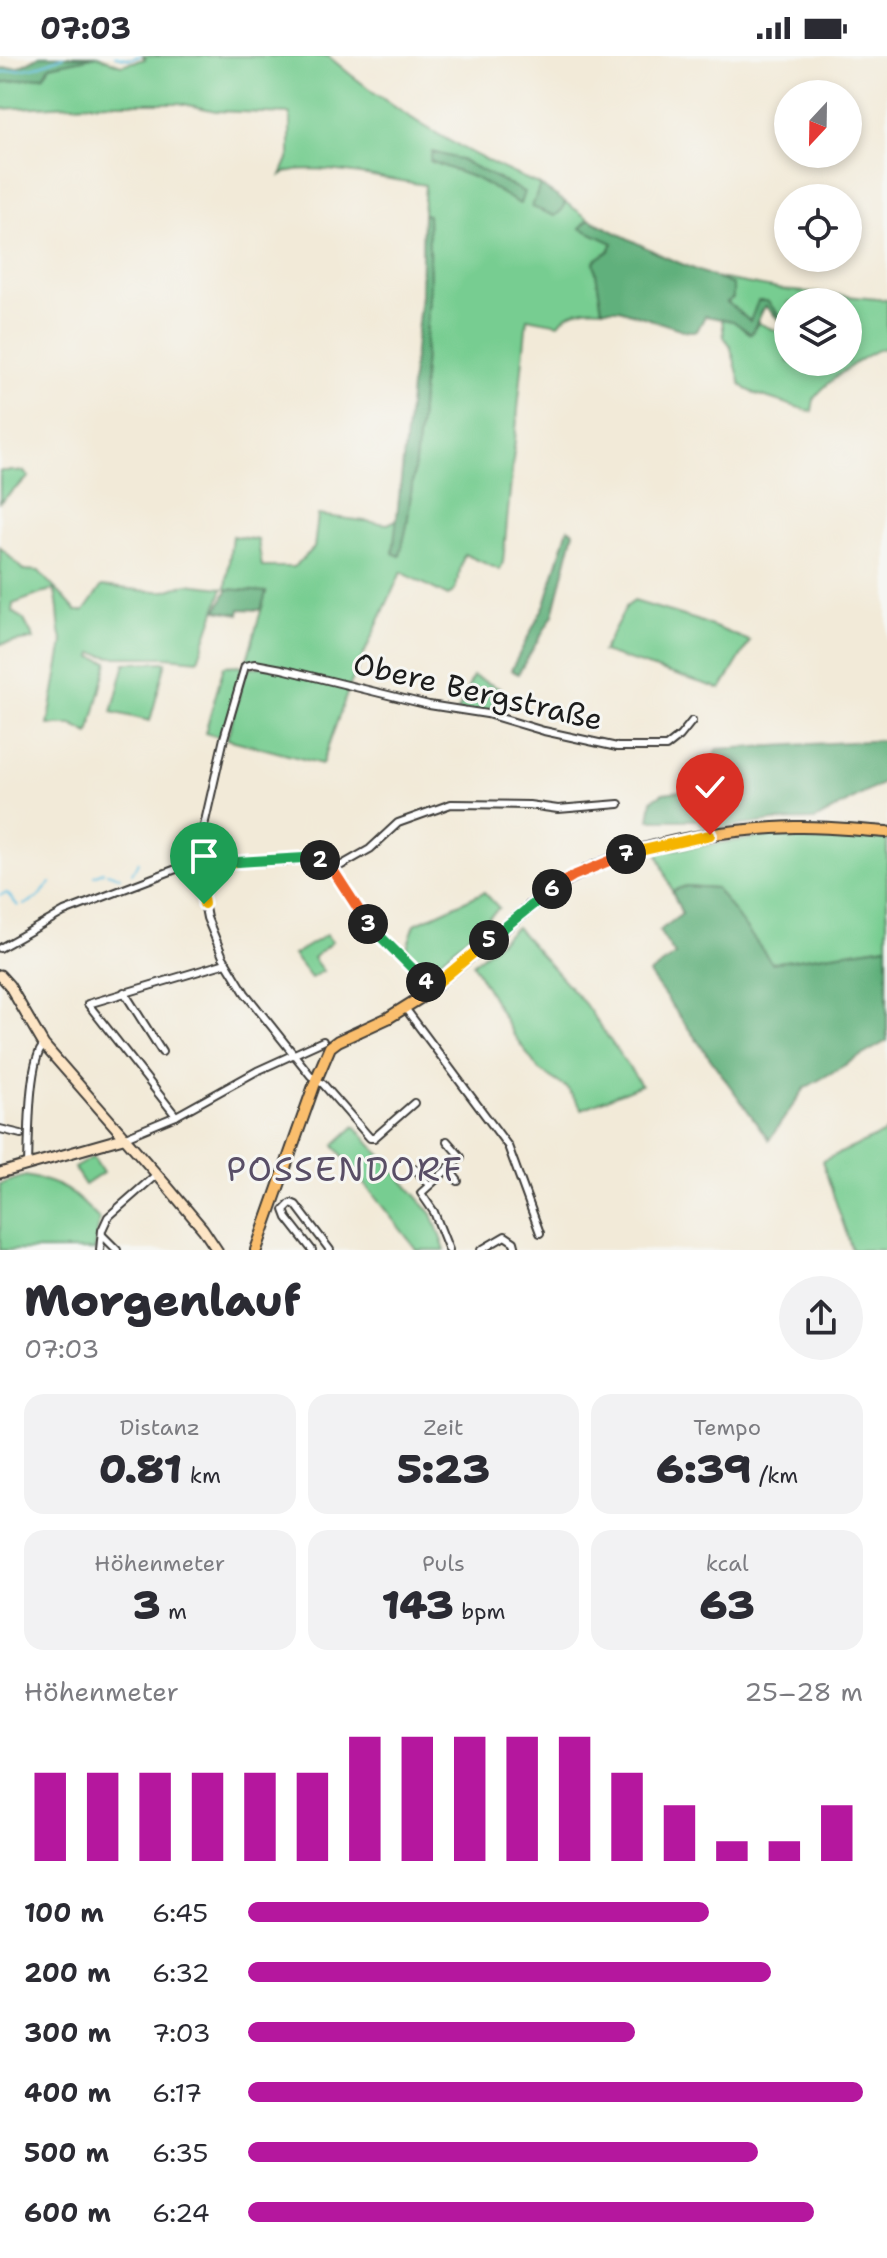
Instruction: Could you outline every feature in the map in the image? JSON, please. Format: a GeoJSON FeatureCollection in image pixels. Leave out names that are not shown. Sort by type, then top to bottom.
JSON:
{"type":"FeatureCollection","features":[{"type":"Feature","properties":{"kind":"main road"},"geometry":{"type":"LineString","coordinates":[[256,1250],[313,1078],[326,1055],[338,1041],[405,1008],[542,896],[573,876],[646,848],[710,835],[794,827],[887,832]]}},
{"type":"Feature","properties":{"kind":"main road"},"geometry":{"type":"LineString","coordinates":[[0,975],[44,1045],[157,1174],[217,1250]]}},
{"type":"Feature","properties":{"kind":"main road"},"geometry":{"type":"LineString","coordinates":[[0,1173],[123,1138]]}},
{"type":"Feature","properties":{"kind":"street","name":"Obere Bergstraße"},"geometry":{"type":"LineString","coordinates":[[197,864],[224,738],[245,666],[255,664],[282,669],[429,705],[487,714],[544,731],[617,747],[666,747],[692,721]]}},
{"type":"Feature","properties":{"kind":"street"},"geometry":{"type":"LineString","coordinates":[[333,870],[370,849],[398,823],[451,804],[529,805],[549,809],[619,804]]}},
{"type":"Feature","properties":{"kind":"street"},"geometry":{"type":"LineString","coordinates":[[0,948],[64,912],[174,869],[197,864],[304,858],[321,860],[333,870],[367,923],[433,987]]}},
{"type":"Feature","properties":{"kind":"street"},"geometry":{"type":"LineString","coordinates":[[197,864],[207,918],[226,963],[245,993],[313,1078],[323,1084],[370,1138],[374,1138],[414,1103]]}},
{"type":"Feature","properties":{"kind":"street"},"geometry":{"type":"LineString","coordinates":[[176,1116],[88,1004],[226,963]]}},
{"type":"Feature","properties":{"kind":"street"},"geometry":{"type":"LineString","coordinates":[[124,992],[162,1052]]}},
{"type":"Feature","properties":{"kind":"street"},"geometry":{"type":"LineString","coordinates":[[405,1008],[508,1146],[540,1233]]}},
{"type":"Feature","properties":{"kind":"street"},"geometry":{"type":"LineString","coordinates":[[123,1138],[176,1116],[292,1053],[323,1041]]}},
{"type":"Feature","properties":{"kind":"street"},"geometry":{"type":"LineString","coordinates":[[28,1165],[30,1096],[39,1051],[44,1045]]}},
{"type":"Feature","properties":{"kind":"street"},"geometry":{"type":"LineString","coordinates":[[0,1129],[21,1134]]}},
{"type":"Feature","properties":{"kind":"street"},"geometry":{"type":"LineString","coordinates":[[447,1141],[461,1157],[421,1193],[434,1212],[449,1250]]}},
{"type":"Feature","properties":{"kind":"street"},"geometry":{"type":"LineString","coordinates":[[448,1168],[458,1181]]}},
{"type":"Feature","properties":{"kind":"street"},"geometry":{"type":"LineString","coordinates":[[415,1169],[429,1185]]}},
{"type":"Feature","properties":{"kind":"street"},"geometry":{"type":"LineString","coordinates":[[100,1250],[102,1230],[108,1217],[157,1174]]}},
{"type":"Feature","properties":{"kind":"street"},"geometry":{"type":"LineString","coordinates":[[312,1250],[287,1218],[284,1210],[291,1203],[296,1205],[330,1250]]}},
{"type":"Feature","properties":{"kind":"street"},"geometry":{"type":"LineString","coordinates":[[103,1236],[117,1250]]}},
{"type":"Feature","properties":{"kind":"street"},"geometry":{"type":"LineString","coordinates":[[481,1250],[505,1236],[514,1242],[516,1250]]}},
{"type":"Feature","properties":{"kind":"green space"},"geometry":{"type":"Polygon","coordinates":[[[40,56],[97,56],[50,66],[44,76],[0,83],[0,69],[19,67],[40,56]]]}},
{"type":"Feature","properties":{"kind":"green space"},"geometry":{"type":"Polygon","coordinates":[[[97,56],[121,65],[145,59],[143,56],[328,56],[429,129],[483,159],[540,185],[533,207],[562,210],[565,202],[589,219],[581,228],[613,243],[609,251],[594,261],[602,309],[578,310],[567,315],[559,324],[527,318],[500,570],[464,554],[455,590],[448,596],[401,572],[350,685],[322,764],[227,739],[245,673],[251,667],[282,666],[247,660],[266,593],[226,589],[232,536],[258,540],[262,567],[294,567],[314,548],[318,515],[388,524],[398,519],[393,553],[400,555],[407,525],[420,423],[430,283],[428,215],[423,214],[425,185],[329,170],[309,169],[281,175],[290,154],[290,114],[216,111],[179,103],[107,103],[0,109],[0,83],[44,76],[50,66],[97,56]],[[459,159],[431,161],[475,178],[520,204],[482,171],[459,159]]]}},
{"type":"Feature","properties":{"kind":"green space"},"geometry":{"type":"Polygon","coordinates":[[[432,152],[459,159],[524,192],[520,204],[475,178],[430,161],[432,152]]]}},
{"type":"Feature","properties":{"kind":"green space"},"geometry":{"type":"Polygon","coordinates":[[[540,185],[565,202],[555,216],[532,207],[540,185]]]}},
{"type":"Feature","properties":{"kind":"green space"},"geometry":{"type":"Polygon","coordinates":[[[423,214],[428,215],[430,283],[420,423],[400,556],[393,553],[421,295],[423,214]]]}},
{"type":"Feature","properties":{"kind":"green space"},"geometry":{"type":"Polygon","coordinates":[[[589,219],[665,257],[733,285],[733,298],[727,302],[750,321],[758,301],[767,301],[774,309],[774,315],[765,306],[751,334],[733,321],[705,316],[697,331],[686,331],[619,309],[602,309],[594,261],[609,251],[613,243],[580,228],[589,219]]]}},
{"type":"Feature","properties":{"kind":"green space"},"geometry":{"type":"Polygon","coordinates":[[[718,278],[774,288],[774,310],[767,301],[758,302],[750,322],[731,308],[718,278]]]}},
{"type":"Feature","properties":{"kind":"green space"},"geometry":{"type":"Polygon","coordinates":[[[862,298],[887,300],[887,348],[862,358],[862,298]]]}},
{"type":"Feature","properties":{"kind":"green space"},"geometry":{"type":"Polygon","coordinates":[[[722,319],[733,321],[751,334],[758,323],[774,330],[774,376],[838,376],[814,399],[812,412],[756,394],[741,384],[730,345],[724,337],[722,319]]]}},
{"type":"Feature","properties":{"kind":"green space"},"geometry":{"type":"Polygon","coordinates":[[[0,471],[23,471],[29,477],[0,502],[0,471]]]}},
{"type":"Feature","properties":{"kind":"green space"},"geometry":{"type":"Polygon","coordinates":[[[568,528],[574,532],[553,615],[518,674],[511,670],[545,604],[568,528]]]}},
{"type":"Feature","properties":{"kind":"green space"},"geometry":{"type":"Polygon","coordinates":[[[0,547],[23,570],[39,571],[76,611],[84,611],[102,586],[147,591],[166,591],[187,584],[223,588],[198,660],[112,657],[93,653],[92,657],[108,662],[89,734],[72,725],[48,725],[63,642],[56,596],[54,589],[13,604],[12,611],[24,620],[34,639],[0,644],[0,547]]]}},
{"type":"Feature","properties":{"kind":"green space"},"geometry":{"type":"Polygon","coordinates":[[[228,589],[266,592],[261,610],[240,609],[239,614],[217,610],[228,589]]]}},
{"type":"Feature","properties":{"kind":"green space"},"geometry":{"type":"Polygon","coordinates":[[[634,601],[697,620],[750,641],[721,689],[602,652],[626,607],[634,601]]]}},
{"type":"Feature","properties":{"kind":"green space"},"geometry":{"type":"Polygon","coordinates":[[[166,662],[150,721],[112,712],[125,663],[166,662]]]}},
{"type":"Feature","properties":{"kind":"green space"},"geometry":{"type":"Polygon","coordinates":[[[240,665],[243,668],[223,738],[205,733],[224,666],[240,665]]]}},
{"type":"Feature","properties":{"kind":"green space"},"geometry":{"type":"Polygon","coordinates":[[[473,676],[501,689],[487,714],[458,711],[473,676]]]}},
{"type":"Feature","properties":{"kind":"green space"},"geometry":{"type":"Polygon","coordinates":[[[887,740],[887,781],[815,820],[773,821],[707,830],[698,820],[649,820],[652,800],[663,793],[720,786],[711,765],[717,749],[887,740]]]}},
{"type":"Feature","properties":{"kind":"green space"},"geometry":{"type":"Polygon","coordinates":[[[784,834],[887,839],[887,946],[771,963],[716,888],[686,886],[672,891],[657,852],[784,834]]]}},
{"type":"Feature","properties":{"kind":"green space"},"geometry":{"type":"Polygon","coordinates":[[[686,886],[716,888],[772,963],[887,946],[887,1041],[805,1088],[769,1140],[649,974],[675,955],[659,931],[682,914],[672,891],[686,886]]]}},
{"type":"Feature","properties":{"kind":"green space"},"geometry":{"type":"Polygon","coordinates":[[[484,892],[499,908],[428,972],[405,953],[415,924],[484,892]]]}},
{"type":"Feature","properties":{"kind":"green space"},"geometry":{"type":"Polygon","coordinates":[[[516,927],[585,1004],[641,1085],[582,1109],[567,1088],[539,1070],[513,1034],[473,964],[516,927]]]}},
{"type":"Feature","properties":{"kind":"green space"},"geometry":{"type":"Polygon","coordinates":[[[326,935],[332,942],[313,958],[323,971],[311,978],[293,955],[326,935]]]}},
{"type":"Feature","properties":{"kind":"green space"},"geometry":{"type":"Polygon","coordinates":[[[355,1126],[432,1214],[445,1250],[417,1250],[334,1145],[355,1126]]]}},
{"type":"Feature","properties":{"kind":"green space"},"geometry":{"type":"Polygon","coordinates":[[[887,1132],[887,1250],[852,1250],[822,1161],[887,1132]]]}},
{"type":"Feature","properties":{"kind":"green space"},"geometry":{"type":"Polygon","coordinates":[[[93,1157],[103,1173],[85,1185],[74,1168],[93,1157]]]}},
{"type":"Feature","properties":{"kind":"green space"},"geometry":{"type":"Polygon","coordinates":[[[25,1176],[66,1190],[99,1219],[95,1250],[0,1250],[0,1184],[25,1176]]]}},
{"type":"Feature","properties":{"kind":"waterway"},"geometry":{"type":"LineString","coordinates":[[0,73],[36,67],[64,56]]}},
{"type":"Feature","properties":{"kind":"waterway"},"geometry":{"type":"LineString","coordinates":[[115,56],[130,59],[140,56]]}},
{"type":"Feature","properties":{"kind":"waterway"},"geometry":{"type":"LineString","coordinates":[[224,850],[229,850]]}},
{"type":"Feature","properties":{"kind":"waterway"},"geometry":{"type":"LineString","coordinates":[[210,852],[220,851]]}},
{"type":"Feature","properties":{"kind":"waterway"},"geometry":{"type":"LineString","coordinates":[[132,873],[138,862]]}},
{"type":"Feature","properties":{"kind":"waterway"},"geometry":{"type":"LineString","coordinates":[[94,876],[103,872]]}},
{"type":"Feature","properties":{"kind":"waterway"},"geometry":{"type":"LineString","coordinates":[[107,873],[120,877]]}},
{"type":"Feature","properties":{"kind":"waterway"},"geometry":{"type":"LineString","coordinates":[[24,905],[37,898],[51,883]]}},
{"type":"Feature","properties":{"kind":"waterway"},"geometry":{"type":"LineString","coordinates":[[0,895],[7,893],[18,906]]}},
{"type":"Feature","properties":{"kind":"district","name":"POSSENDORF"},"geometry":{"type":"Point","coordinates":[345,1169]}},
{"type":"Feature","properties":{"kind":"route"},"geometry":{"type":"LineString","coordinates":[[204,904],[197,864],[304,858],[321,860],[333,870],[367,923],[433,987],[542,896],[573,876],[646,848],[710,835]]}}]}
